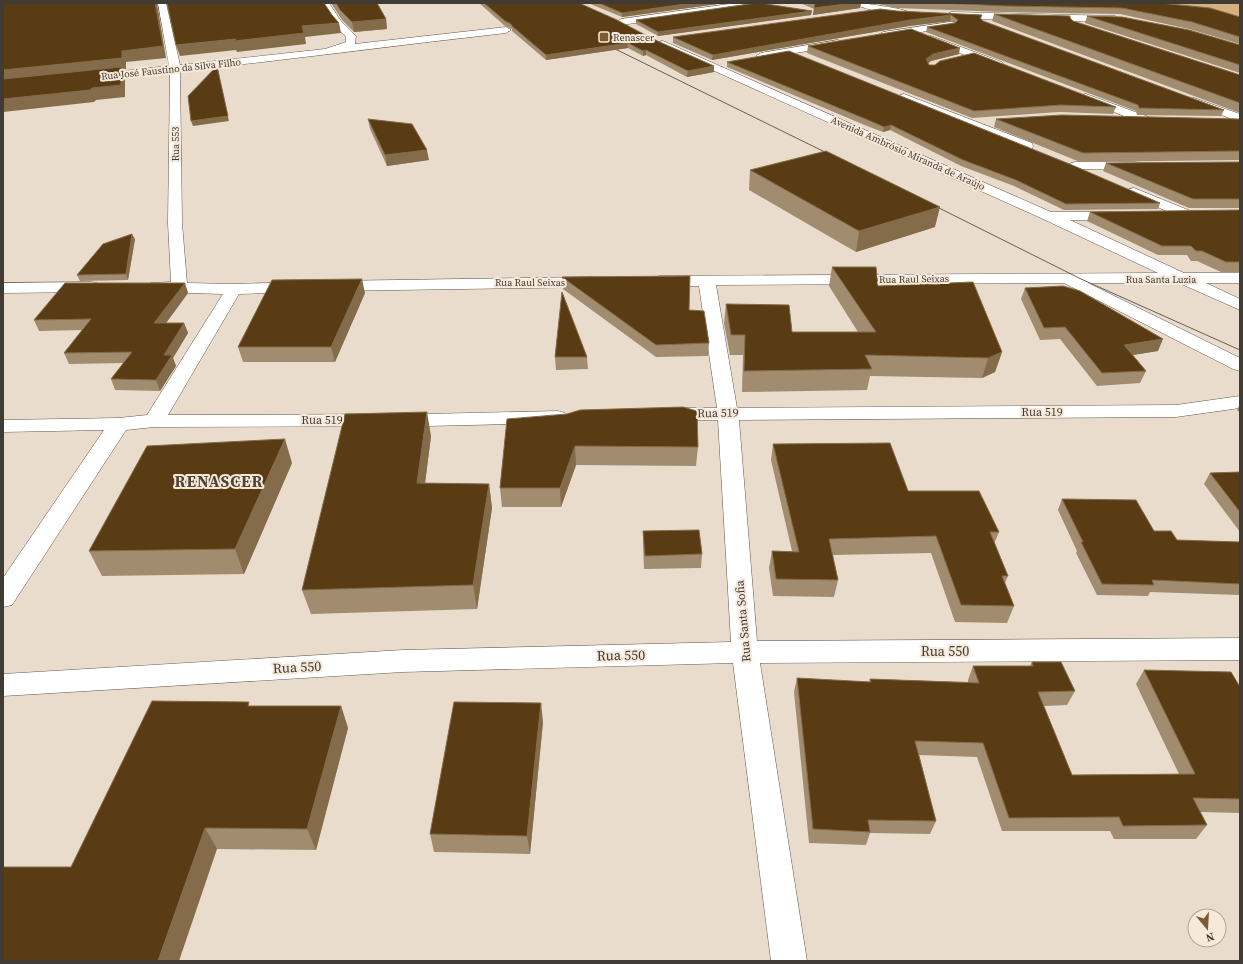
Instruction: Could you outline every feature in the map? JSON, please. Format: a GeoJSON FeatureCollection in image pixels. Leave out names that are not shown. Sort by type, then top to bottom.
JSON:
{"type":"FeatureCollection","features":[{"type":"Feature","properties":{"kind":"street","name":"Rua 553"},"geometry":{"type":"LineString","coordinates":[[162,3],[175,68],[174,151],[179,286]]}},
{"type":"Feature","properties":{"kind":"street"},"geometry":{"type":"LineString","coordinates":[[325,3],[338,23],[351,36],[351,42],[338,48]]}},
{"type":"Feature","properties":{"kind":"street"},"geometry":{"type":"LineString","coordinates":[[633,28],[617,21],[755,3]]}},
{"type":"Feature","properties":{"kind":"street"},"geometry":{"type":"LineString","coordinates":[[858,3],[877,9],[911,13]]}},
{"type":"Feature","properties":{"kind":"street"},"geometry":{"type":"LineString","coordinates":[[853,13],[877,9]]}},
{"type":"Feature","properties":{"kind":"street"},"geometry":{"type":"LineString","coordinates":[[942,14],[964,16],[1126,20]]}},
{"type":"Feature","properties":{"kind":"street"},"geometry":{"type":"LineString","coordinates":[[964,16],[996,27]]}},
{"type":"Feature","properties":{"kind":"street"},"geometry":{"type":"LineString","coordinates":[[871,37],[908,30],[1003,17]]}},
{"type":"Feature","properties":{"kind":"street"},"geometry":{"type":"LineString","coordinates":[[1057,18],[1086,28]]}},
{"type":"Feature","properties":{"kind":"street","name":"Rua José Faustino da Silva Filho"},"geometry":{"type":"LineString","coordinates":[[86,78],[281,58],[325,52],[338,48],[506,30]]}},
{"type":"Feature","properties":{"kind":"street"},"geometry":{"type":"LineString","coordinates":[[908,30],[1011,69]]}},
{"type":"Feature","properties":{"kind":"street","name":"Avenida Ambrósio Miranda de Araújo"},"geometry":{"type":"LineString","coordinates":[[672,39],[657,41],[1048,216],[1240,305]]}},
{"type":"Feature","properties":{"kind":"street"},"geometry":{"type":"LineString","coordinates":[[751,58],[849,41]]}},
{"type":"Feature","properties":{"kind":"street"},"geometry":{"type":"LineString","coordinates":[[790,51],[811,60]]}},
{"type":"Feature","properties":{"kind":"street"},"geometry":{"type":"LineString","coordinates":[[712,65],[727,62]]}},
{"type":"Feature","properties":{"kind":"street"},"geometry":{"type":"LineString","coordinates":[[890,92],[1040,152]]}},
{"type":"Feature","properties":{"kind":"street"},"geometry":{"type":"LineString","coordinates":[[1075,93],[1149,120],[1114,119]]}},
{"type":"Feature","properties":{"kind":"street"},"geometry":{"type":"LineString","coordinates":[[1181,96],[1240,118]]}},
{"type":"Feature","properties":{"kind":"street"},"geometry":{"type":"LineString","coordinates":[[969,123],[999,121]]}},
{"type":"Feature","properties":{"kind":"street"},"geometry":{"type":"LineString","coordinates":[[1216,122],[1240,123]]}},
{"type":"Feature","properties":{"kind":"street"},"geometry":{"type":"LineString","coordinates":[[1062,160],[1104,178]]}},
{"type":"Feature","properties":{"kind":"street"},"geometry":{"type":"LineString","coordinates":[[1076,166],[1144,166]]}},
{"type":"Feature","properties":{"kind":"street"},"geometry":{"type":"LineString","coordinates":[[1125,188],[1188,215]]}},
{"type":"Feature","properties":{"kind":"street"},"geometry":{"type":"LineString","coordinates":[[1157,215],[1203,215]]}},
{"type":"Feature","properties":{"kind":"street"},"geometry":{"type":"LineString","coordinates":[[1048,216],[1133,216]]}},
{"type":"Feature","properties":{"kind":"street","name":"Rua Santa Luzia"},"geometry":{"type":"LineString","coordinates":[[1074,279],[1240,278]]}},
{"type":"Feature","properties":{"kind":"street"},"geometry":{"type":"LineString","coordinates":[[1074,279],[1240,365]]}},
{"type":"Feature","properties":{"kind":"street","name":"Rua Raul Seixas"},"geometry":{"type":"LineString","coordinates":[[644,281],[1074,279]]}},
{"type":"Feature","properties":{"kind":"street","name":"Rua Santa Sofia"},"geometry":{"type":"LineString","coordinates":[[707,281],[728,413],[745,652],[789,961]]}},
{"type":"Feature","properties":{"kind":"street","name":"Rua Raul Seixas"},"geometry":{"type":"LineString","coordinates":[[139,287],[179,286],[234,288],[605,282]]}},
{"type":"Feature","properties":{"kind":"street"},"geometry":{"type":"LineString","coordinates":[[3,288],[108,287]]}},
{"type":"Feature","properties":{"kind":"street"},"geometry":{"type":"LineString","coordinates":[[154,422],[234,288]]}},
{"type":"Feature","properties":{"kind":"street","name":"Rua 519"},"geometry":{"type":"LineString","coordinates":[[649,415],[728,413],[1176,411],[1240,402]]}},
{"type":"Feature","properties":{"kind":"street","name":"Rua 519"},"geometry":{"type":"LineString","coordinates":[[3,426],[154,422],[427,420],[577,416]]}},
{"type":"Feature","properties":{"kind":"street"},"geometry":{"type":"LineString","coordinates":[[3,598],[119,424]]}},
{"type":"Feature","properties":{"kind":"street","name":"Rua 550"},"geometry":{"type":"LineString","coordinates":[[3,685],[403,661],[745,652],[1240,649]]}},
{"type":"Feature","properties":{"kind":"shaded area"},"geometry":{"type":"Polygon","coordinates":[[[1130,3],[1240,3],[1240,21],[1130,3]]]}},
{"type":"Feature","properties":{"kind":"building"},"geometry":{"type":"Polygon","coordinates":[[[3,3],[155,3],[163,46],[122,51],[122,58],[3,70],[3,3]]]}},
{"type":"Feature","properties":{"kind":"building"},"geometry":{"type":"Polygon","coordinates":[[[167,3],[324,3],[339,23],[302,26],[304,33],[234,41],[236,39],[176,45],[167,3]]]}},
{"type":"Feature","properties":{"kind":"building"},"geometry":{"type":"Polygon","coordinates":[[[336,3],[377,3],[386,19],[352,22],[340,10],[336,3]]]}},
{"type":"Feature","properties":{"kind":"building"},"geometry":{"type":"Polygon","coordinates":[[[484,3],[579,3],[617,20],[653,39],[714,66],[688,71],[646,50],[643,51],[628,43],[546,55],[511,24],[505,21],[484,3]]]}},
{"type":"Feature","properties":{"kind":"building"},"geometry":{"type":"Polygon","coordinates":[[[599,3],[692,3],[622,13],[599,3]]]}},
{"type":"Feature","properties":{"kind":"building"},"geometry":{"type":"Polygon","coordinates":[[[756,3],[812,11],[658,32],[636,20],[756,3]]]}},
{"type":"Feature","properties":{"kind":"building"},"geometry":{"type":"Polygon","coordinates":[[[815,3],[854,3],[814,8],[815,3]]]}},
{"type":"Feature","properties":{"kind":"building"},"geometry":{"type":"Polygon","coordinates":[[[940,3],[1160,3],[1210,8],[1240,17],[1240,37],[1192,22],[1122,8],[1005,6],[940,3]]]}},
{"type":"Feature","properties":{"kind":"building"},"geometry":{"type":"Polygon","coordinates":[[[880,9],[982,15],[980,18],[983,21],[1224,110],[1139,108],[1138,105],[927,27],[955,23],[958,20],[951,15],[910,20],[713,55],[673,37],[880,9]]]}},
{"type":"Feature","properties":{"kind":"building"},"geometry":{"type":"Polygon","coordinates":[[[994,14],[1070,16],[1073,21],[1240,75],[1240,103],[994,14]]]}},
{"type":"Feature","properties":{"kind":"building"},"geometry":{"type":"Polygon","coordinates":[[[1087,16],[1122,17],[1189,30],[1240,45],[1240,65],[1087,16]]]}},
{"type":"Feature","properties":{"kind":"building"},"geometry":{"type":"Polygon","coordinates":[[[911,29],[960,48],[933,54],[926,59],[929,65],[935,65],[940,61],[974,53],[1116,107],[1061,105],[974,111],[808,46],[911,29]]]}},
{"type":"Feature","properties":{"kind":"building"},"geometry":{"type":"Polygon","coordinates":[[[789,51],[1072,165],[1160,203],[1066,204],[1016,180],[963,160],[891,125],[884,127],[727,62],[789,51]]]}},
{"type":"Feature","properties":{"kind":"building"},"geometry":{"type":"Polygon","coordinates":[[[217,66],[228,116],[191,121],[188,96],[217,66]]]}},
{"type":"Feature","properties":{"kind":"building"},"geometry":{"type":"Polygon","coordinates":[[[121,67],[121,85],[92,88],[90,90],[3,99],[3,79],[121,67]]]}},
{"type":"Feature","properties":{"kind":"building"},"geometry":{"type":"Polygon","coordinates":[[[1062,115],[1240,119],[1240,151],[1083,153],[996,119],[1062,115]]]}},
{"type":"Feature","properties":{"kind":"building"},"geometry":{"type":"Polygon","coordinates":[[[368,119],[412,124],[427,150],[385,155],[368,119]]]}},
{"type":"Feature","properties":{"kind":"building"},"geometry":{"type":"Polygon","coordinates":[[[826,151],[940,207],[859,231],[750,170],[826,151]]]}},
{"type":"Feature","properties":{"kind":"building"},"geometry":{"type":"Polygon","coordinates":[[[1240,162],[1240,199],[1193,199],[1106,163],[1240,162]]]}},
{"type":"Feature","properties":{"kind":"building"},"geometry":{"type":"Polygon","coordinates":[[[1240,210],[1240,262],[1226,262],[1202,251],[1196,251],[1191,246],[1162,246],[1090,212],[1240,210]]]}},
{"type":"Feature","properties":{"kind":"building"},"geometry":{"type":"Polygon","coordinates":[[[132,234],[126,274],[77,275],[103,244],[132,234]]]}},
{"type":"Feature","properties":{"kind":"building"},"geometry":{"type":"Polygon","coordinates":[[[832,267],[876,267],[878,286],[973,282],[1002,352],[988,358],[865,355],[872,369],[744,371],[745,335],[731,335],[726,304],[789,305],[792,332],[876,332],[832,267]]]}},
{"type":"Feature","properties":{"kind":"building"},"geometry":{"type":"Polygon","coordinates":[[[690,276],[689,310],[704,311],[709,343],[656,345],[562,277],[690,276]]]}},
{"type":"Feature","properties":{"kind":"building"},"geometry":{"type":"Polygon","coordinates":[[[362,279],[331,347],[238,347],[272,280],[362,279]]]}},
{"type":"Feature","properties":{"kind":"building"},"geometry":{"type":"Polygon","coordinates":[[[65,283],[185,283],[154,323],[184,323],[164,355],[172,355],[156,380],[111,379],[132,352],[64,353],[91,319],[34,320],[65,283]]]}},
{"type":"Feature","properties":{"kind":"building"},"geometry":{"type":"Polygon","coordinates":[[[1063,286],[1080,291],[1163,339],[1124,345],[1146,371],[1102,373],[1065,327],[1044,328],[1025,288],[1063,286]]]}},
{"type":"Feature","properties":{"kind":"building"},"geometry":{"type":"Polygon","coordinates":[[[562,292],[587,357],[555,357],[562,292]]]}},
{"type":"Feature","properties":{"kind":"building"},"geometry":{"type":"Polygon","coordinates":[[[683,407],[697,411],[698,447],[575,446],[560,488],[500,488],[507,419],[567,414],[580,410],[683,407]]]}},
{"type":"Feature","properties":{"kind":"building"},"geometry":{"type":"Polygon","coordinates":[[[427,412],[417,483],[489,484],[473,585],[302,590],[345,414],[427,412]]]}},
{"type":"Feature","properties":{"kind":"building"},"geometry":{"type":"Polygon","coordinates":[[[285,439],[235,549],[89,551],[147,446],[285,439]]]}},
{"type":"Feature","properties":{"kind":"building"},"geometry":{"type":"Polygon","coordinates":[[[890,443],[908,491],[979,491],[999,532],[990,532],[1008,576],[1002,576],[1014,606],[961,605],[936,536],[829,539],[838,580],[776,579],[772,551],[799,552],[773,444],[890,443]]]}},
{"type":"Feature","properties":{"kind":"building"},"geometry":{"type":"Polygon","coordinates":[[[1240,472],[1240,512],[1210,473],[1240,472]]]}},
{"type":"Feature","properties":{"kind":"building"},"geometry":{"type":"Polygon","coordinates":[[[1062,499],[1136,500],[1154,531],[1171,531],[1177,540],[1240,542],[1240,584],[1152,580],[1154,585],[1102,584],[1062,499]]]}},
{"type":"Feature","properties":{"kind":"building"},"geometry":{"type":"Polygon","coordinates":[[[699,530],[702,554],[645,556],[643,531],[699,530]]]}},
{"type":"Feature","properties":{"kind":"building"},"geometry":{"type":"Polygon","coordinates":[[[1032,662],[1061,662],[1075,691],[1038,692],[1072,775],[1195,774],[1144,670],[1231,672],[1240,687],[1240,799],[1193,798],[1207,825],[1123,826],[1119,817],[1009,818],[983,743],[915,741],[936,821],[868,820],[870,832],[813,829],[797,678],[871,682],[870,679],[979,683],[973,666],[1033,666],[1032,662]]]}},
{"type":"Feature","properties":{"kind":"building"},"geometry":{"type":"Polygon","coordinates":[[[152,701],[249,702],[248,706],[341,706],[307,829],[205,828],[158,961],[3,961],[3,867],[71,867],[152,701]]]}},
{"type":"Feature","properties":{"kind":"building"},"geometry":{"type":"Polygon","coordinates":[[[454,702],[541,703],[527,836],[430,834],[454,702]]]}},
{"type":"Feature","properties":{"kind":"tram line"},"geometry":{"type":"LineString","coordinates":[[607,45],[833,156]]}},
{"type":"Feature","properties":{"kind":"tram line"},"geometry":{"type":"LineString","coordinates":[[929,203],[1081,279],[1240,350]]}},
{"type":"Feature","properties":{"kind":"place","name":"Renascer"},"geometry":{"type":"Point","coordinates":[604,37]}},
{"type":"Feature","properties":{"kind":"district","name":"RENASCER"},"geometry":{"type":"Point","coordinates":[219,481]}}]}
